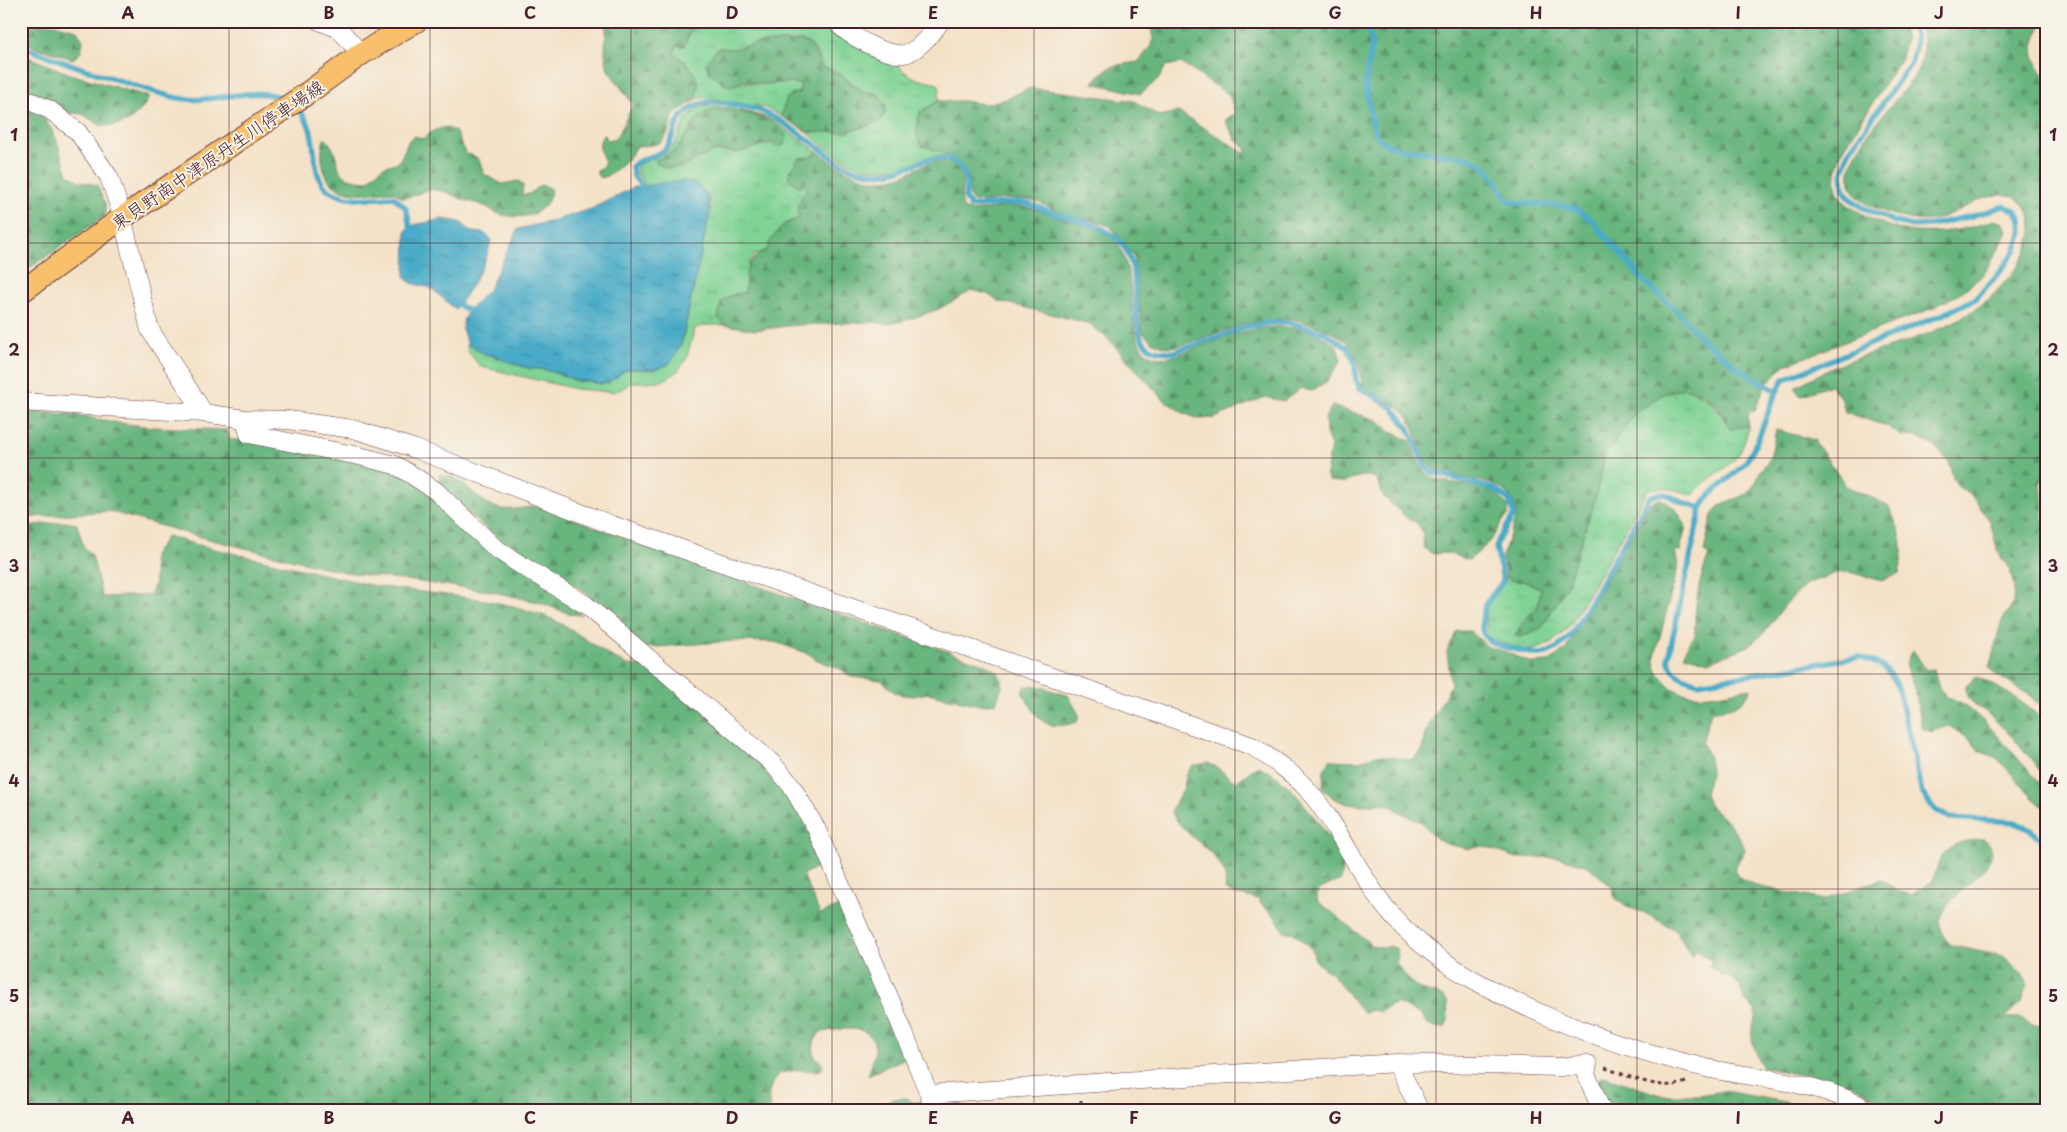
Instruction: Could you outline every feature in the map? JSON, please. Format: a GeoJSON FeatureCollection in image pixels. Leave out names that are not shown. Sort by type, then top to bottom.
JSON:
{"type":"FeatureCollection","features":[{"type":"Feature","properties":{"kind":"main road","name":"東貝野南中津原丹生川停車場線"},"geometry":{"type":"LineString","coordinates":[[21,292],[122,218],[309,92],[361,54],[416,21]]}},
{"type":"Feature","properties":{"kind":"street"},"geometry":{"type":"LineString","coordinates":[[319,21],[339,29],[361,54]]}},
{"type":"Feature","properties":{"kind":"street"},"geometry":{"type":"LineString","coordinates":[[835,21],[872,46],[894,54],[907,54],[918,46],[941,21]]}},
{"type":"Feature","properties":{"kind":"street"},"geometry":{"type":"LineString","coordinates":[[21,97],[50,110],[78,132],[109,177],[122,218],[150,330],[204,413]]}},
{"type":"Feature","properties":{"kind":"street"},"geometry":{"type":"LineString","coordinates":[[21,402],[204,413],[245,419],[288,420],[353,429],[413,448],[612,525],[1252,746],[1285,769],[1306,788],[1331,820],[1377,896],[1397,920],[1430,950],[1465,975],[1534,1012],[1595,1035],[1706,1068],[1816,1088],[1852,1100],[1869,1111]]}},
{"type":"Feature","properties":{"kind":"street"},"geometry":{"type":"LineString","coordinates":[[245,419],[249,434],[359,456],[395,465],[412,474],[436,491],[494,547],[586,605],[771,762],[791,785],[816,828],[928,1094],[933,1111]]}},
{"type":"Feature","properties":{"kind":"street"},"geometry":{"type":"LineString","coordinates":[[928,1094],[1397,1063],[1561,1067],[1588,1064],[1586,1074],[1602,1111]]}},
{"type":"Feature","properties":{"kind":"street"},"geometry":{"type":"LineString","coordinates":[[1397,1063],[1420,1111]]}},
{"type":"Feature","properties":{"kind":"path"},"geometry":{"type":"LineString","coordinates":[[1588,1064],[1663,1085],[1676,1086],[1706,1068]]}},
{"type":"Feature","properties":{"kind":"green space"},"geometry":{"type":"Polygon","coordinates":[[[606,21],[706,21],[703,25],[691,30],[684,46],[677,46],[673,53],[683,60],[695,75],[698,91],[694,99],[675,112],[667,134],[661,142],[648,146],[637,146],[622,165],[601,178],[597,175],[597,171],[605,163],[599,146],[601,138],[604,134],[608,140],[614,139],[621,130],[633,104],[608,70],[605,54],[606,21]]]}},
{"type":"Feature","properties":{"kind":"green space"},"geometry":{"type":"Polygon","coordinates":[[[706,21],[827,21],[854,40],[898,65],[906,73],[917,79],[938,84],[940,89],[938,101],[920,112],[922,146],[945,153],[951,157],[933,156],[890,169],[876,170],[852,164],[829,151],[807,132],[860,128],[870,125],[885,113],[840,74],[822,67],[817,53],[809,43],[802,41],[759,43],[733,49],[719,48],[715,75],[731,86],[745,83],[788,83],[802,85],[798,94],[781,116],[766,108],[708,98],[699,98],[689,104],[697,97],[686,62],[673,53],[677,46],[684,46],[691,30],[703,25],[706,21]]]}},
{"type":"Feature","properties":{"kind":"green space"},"geometry":{"type":"Polygon","coordinates":[[[1148,21],[1900,21],[1906,38],[1901,58],[1840,155],[1836,186],[1842,199],[1861,213],[1901,230],[1917,232],[1951,231],[1994,220],[2003,223],[2007,230],[2000,247],[1982,276],[1959,294],[1933,308],[1785,365],[1766,384],[1754,412],[1749,411],[1748,426],[1730,429],[1717,406],[1702,394],[1684,388],[1665,393],[1634,414],[1605,456],[1595,499],[1567,585],[1542,627],[1522,637],[1515,636],[1523,621],[1538,607],[1541,589],[1527,582],[1511,580],[1506,577],[1502,557],[1517,515],[1511,499],[1504,491],[1495,486],[1442,472],[1428,464],[1422,454],[1408,417],[1396,406],[1362,385],[1359,363],[1347,342],[1330,331],[1289,318],[1244,324],[1179,346],[1166,347],[1151,341],[1142,332],[1134,256],[1110,226],[1062,214],[1041,203],[1029,200],[973,201],[970,198],[967,176],[958,162],[943,153],[922,146],[916,135],[920,112],[938,101],[965,101],[985,104],[1005,99],[1030,88],[1134,101],[1159,116],[1178,112],[1246,154],[1246,148],[1236,140],[1225,120],[1235,113],[1229,95],[1181,63],[1166,66],[1158,80],[1140,94],[1093,83],[1107,69],[1138,62],[1147,52],[1152,43],[1151,28],[1148,21]]]}},
{"type":"Feature","properties":{"kind":"green space"},"geometry":{"type":"Polygon","coordinates":[[[1916,21],[2041,21],[2033,50],[2040,69],[2046,78],[2046,477],[2041,482],[2046,549],[2046,628],[2043,640],[2046,649],[2046,712],[2029,695],[1995,674],[1989,668],[2001,623],[2013,603],[2014,586],[2010,570],[1998,552],[1990,521],[1971,495],[1958,487],[1953,478],[1949,462],[1936,447],[1918,437],[1901,436],[1889,427],[1845,412],[1842,400],[1831,385],[1800,396],[1795,387],[1839,365],[1936,330],[1969,313],[1988,300],[2008,279],[2021,261],[2029,245],[2032,224],[2028,212],[2014,196],[2004,195],[1986,198],[1936,219],[1918,220],[1900,217],[1863,202],[1851,186],[1850,170],[1857,152],[1868,134],[1909,84],[1920,66],[1923,40],[1916,21]]]}},
{"type":"Feature","properties":{"kind":"green space"},"geometry":{"type":"Polygon","coordinates":[[[55,24],[77,30],[83,41],[81,52],[73,59],[34,47],[21,38],[21,27],[55,24]]]}},
{"type":"Feature","properties":{"kind":"green space"},"geometry":{"type":"Polygon","coordinates":[[[802,41],[813,48],[822,67],[842,75],[865,92],[877,93],[886,105],[885,113],[879,122],[845,132],[807,132],[781,116],[787,98],[793,93],[799,93],[801,85],[791,82],[765,84],[744,81],[731,86],[723,84],[710,73],[706,64],[719,48],[733,49],[759,43],[802,41]]]}},
{"type":"Feature","properties":{"kind":"green space"},"geometry":{"type":"Polygon","coordinates":[[[21,54],[70,74],[150,97],[142,109],[129,121],[113,126],[100,125],[82,114],[70,113],[57,107],[41,95],[21,91],[21,54]]]}},
{"type":"Feature","properties":{"kind":"green space"},"geometry":{"type":"Polygon","coordinates":[[[21,104],[41,114],[54,133],[68,174],[79,181],[97,185],[105,203],[105,216],[21,274],[21,104]]]}},
{"type":"Feature","properties":{"kind":"green space"},"geometry":{"type":"Polygon","coordinates":[[[702,106],[732,108],[769,118],[818,152],[810,157],[805,185],[808,188],[797,206],[799,218],[784,224],[767,250],[753,256],[749,262],[746,293],[718,318],[726,325],[707,325],[695,328],[686,360],[676,373],[662,381],[630,383],[622,389],[612,392],[576,389],[481,367],[468,352],[467,343],[478,351],[524,367],[546,370],[578,381],[600,384],[608,383],[627,369],[657,369],[682,341],[710,212],[709,198],[660,185],[645,186],[637,172],[637,167],[669,150],[674,145],[684,123],[693,112],[702,106]],[[719,109],[698,118],[676,150],[678,168],[715,151],[739,152],[787,138],[781,130],[766,119],[719,109]]]}},
{"type":"Feature","properties":{"kind":"green space"},"geometry":{"type":"Polygon","coordinates":[[[719,109],[766,119],[781,130],[787,138],[784,145],[778,147],[770,142],[740,152],[716,151],[678,168],[663,166],[655,161],[676,150],[698,118],[705,113],[719,109]]]}},
{"type":"Feature","properties":{"kind":"green space"},"geometry":{"type":"Polygon","coordinates":[[[445,127],[455,131],[466,154],[477,158],[484,174],[502,184],[519,181],[523,185],[522,195],[529,194],[540,185],[548,187],[551,190],[545,205],[533,214],[517,217],[498,213],[484,206],[440,191],[427,190],[402,198],[395,192],[353,193],[335,187],[324,170],[322,147],[324,139],[332,147],[341,172],[346,177],[367,181],[383,167],[399,162],[409,140],[415,136],[423,139],[433,131],[445,127]]]}},
{"type":"Feature","properties":{"kind":"green space"},"geometry":{"type":"Polygon","coordinates":[[[818,152],[848,172],[876,180],[896,178],[930,163],[945,161],[953,164],[962,175],[961,200],[965,210],[1018,206],[1098,228],[1114,240],[1123,256],[1129,275],[1135,332],[1140,346],[1155,357],[1160,358],[1183,353],[1248,331],[1284,327],[1302,329],[1319,335],[1337,346],[1341,361],[1326,382],[1311,391],[1301,388],[1284,401],[1265,397],[1215,418],[1200,419],[1185,414],[1165,401],[1106,337],[1087,323],[998,301],[987,294],[972,290],[939,309],[907,320],[886,324],[872,322],[797,325],[755,330],[726,325],[718,318],[721,302],[732,295],[745,293],[750,262],[767,250],[779,230],[799,218],[797,206],[808,188],[805,185],[798,186],[788,178],[791,169],[799,158],[810,157],[818,152]]]}},
{"type":"Feature","properties":{"kind":"green space"},"geometry":{"type":"Polygon","coordinates":[[[1684,388],[1693,391],[1711,403],[1730,428],[1748,426],[1740,452],[1730,464],[1704,483],[1693,495],[1665,488],[1648,490],[1571,624],[1554,640],[1538,649],[1528,650],[1490,638],[1485,616],[1487,608],[1503,585],[1506,577],[1511,580],[1527,582],[1541,589],[1538,607],[1523,621],[1542,627],[1567,585],[1595,499],[1605,456],[1634,414],[1665,393],[1684,388]]]}},
{"type":"Feature","properties":{"kind":"green space"},"geometry":{"type":"Polygon","coordinates":[[[1332,406],[1377,420],[1392,432],[1410,441],[1423,470],[1436,479],[1474,486],[1493,492],[1508,506],[1508,516],[1501,523],[1493,537],[1469,560],[1448,553],[1433,554],[1424,548],[1422,530],[1416,522],[1408,519],[1384,497],[1376,478],[1363,476],[1343,482],[1329,481],[1326,474],[1331,446],[1326,433],[1325,418],[1332,406]]]}},
{"type":"Feature","properties":{"kind":"green space"},"geometry":{"type":"Polygon","coordinates":[[[21,411],[72,414],[152,427],[227,430],[230,440],[251,440],[360,460],[407,476],[576,608],[581,615],[570,614],[538,602],[489,591],[344,572],[208,539],[108,511],[21,518],[21,411]]]}},
{"type":"Feature","properties":{"kind":"green space"},"geometry":{"type":"Polygon","coordinates":[[[1776,430],[1814,440],[1846,486],[1888,505],[1901,538],[1902,553],[1899,573],[1882,581],[1849,572],[1836,573],[1806,584],[1785,605],[1763,634],[1749,646],[1709,662],[1685,655],[1688,644],[1695,636],[1696,605],[1699,585],[1709,555],[1704,552],[1712,515],[1720,505],[1747,494],[1755,484],[1761,470],[1770,459],[1776,430]]]}},
{"type":"Feature","properties":{"kind":"green space"},"geometry":{"type":"Polygon","coordinates":[[[439,475],[454,478],[485,502],[497,508],[509,509],[538,506],[766,589],[984,664],[998,672],[1003,685],[996,703],[979,705],[928,693],[914,696],[903,695],[894,692],[881,680],[851,677],[841,669],[817,660],[809,654],[775,642],[734,641],[644,648],[580,588],[553,578],[544,572],[539,563],[529,554],[505,544],[444,493],[440,485],[439,475]]]}},
{"type":"Feature","properties":{"kind":"green space"},"geometry":{"type":"Polygon","coordinates":[[[1661,499],[1676,509],[1686,526],[1680,551],[1675,550],[1678,567],[1655,656],[1656,669],[1672,688],[1682,693],[1705,695],[1751,688],[1748,695],[1735,706],[1711,712],[1702,742],[1709,758],[1711,770],[1705,794],[1709,805],[1729,823],[1741,840],[1745,850],[1734,869],[1739,877],[1756,886],[1824,900],[1882,879],[1897,891],[1911,895],[1933,881],[1940,861],[1949,849],[1963,842],[1984,839],[1991,848],[1990,858],[1983,869],[1949,904],[1942,916],[1940,928],[1950,945],[2002,956],[2023,974],[2027,986],[2022,1001],[2004,1018],[2021,1018],[2032,1025],[2046,1023],[2046,1111],[1939,1111],[1928,1107],[1910,1109],[1879,1100],[1853,1085],[1762,1067],[1752,1036],[1756,1011],[1744,1000],[1740,986],[1728,976],[1720,974],[1709,966],[1712,961],[1696,950],[1692,956],[1674,929],[1615,899],[1612,887],[1588,866],[1557,857],[1517,858],[1483,846],[1468,849],[1443,843],[1431,834],[1423,823],[1389,805],[1380,803],[1365,805],[1347,804],[1333,798],[1323,788],[1324,770],[1330,760],[1359,761],[1377,755],[1411,760],[1422,751],[1425,733],[1451,685],[1447,651],[1457,631],[1470,631],[1488,647],[1532,663],[1548,662],[1566,649],[1651,502],[1661,499]]]}},
{"type":"Feature","properties":{"kind":"green space"},"geometry":{"type":"Polygon","coordinates":[[[65,522],[77,524],[83,546],[92,555],[102,597],[150,595],[155,584],[153,556],[167,536],[206,547],[375,586],[485,600],[513,606],[546,616],[567,627],[615,659],[628,665],[648,666],[730,730],[788,789],[825,865],[803,874],[820,914],[843,905],[908,1057],[868,1075],[875,1048],[873,1039],[868,1034],[853,1029],[820,1032],[814,1042],[813,1054],[823,1065],[822,1069],[819,1071],[798,1070],[780,1073],[770,1090],[771,1111],[21,1111],[21,526],[65,522]]]}},
{"type":"Feature","properties":{"kind":"green space"},"geometry":{"type":"Polygon","coordinates":[[[1913,650],[1926,670],[1934,669],[1939,688],[1947,697],[1966,706],[1988,725],[2046,790],[2046,809],[2033,798],[1997,758],[1979,751],[1962,734],[1949,726],[1931,732],[1922,728],[1915,691],[1907,671],[1907,661],[1913,650]]]}},
{"type":"Feature","properties":{"kind":"green space"},"geometry":{"type":"Polygon","coordinates":[[[1977,677],[2014,697],[2046,723],[2046,779],[2026,752],[2010,735],[1986,712],[1973,703],[1966,694],[1966,686],[1977,677]]]}},
{"type":"Feature","properties":{"kind":"green space"},"geometry":{"type":"Polygon","coordinates":[[[1031,685],[1068,695],[1079,715],[1077,722],[1056,726],[1043,721],[1037,716],[1022,692],[1025,687],[1031,685]]]}},
{"type":"Feature","properties":{"kind":"green space"},"geometry":{"type":"Polygon","coordinates":[[[1207,763],[1215,766],[1236,782],[1257,766],[1270,772],[1294,792],[1345,859],[1341,880],[1318,890],[1317,901],[1373,946],[1382,948],[1390,946],[1397,949],[1396,963],[1411,982],[1418,988],[1437,994],[1447,1001],[1448,1019],[1445,1028],[1435,1027],[1426,1023],[1423,1016],[1397,1003],[1380,1012],[1373,1010],[1364,1012],[1357,1006],[1331,972],[1323,968],[1315,960],[1312,949],[1292,932],[1284,932],[1276,918],[1258,899],[1234,894],[1225,889],[1225,877],[1221,866],[1185,830],[1171,811],[1184,788],[1186,776],[1192,766],[1207,763]]]}},
{"type":"Feature","properties":{"kind":"green space"},"geometry":{"type":"Polygon","coordinates":[[[1604,1076],[1660,1095],[1698,1095],[1725,1091],[1785,1102],[1806,1111],[1607,1111],[1598,1088],[1598,1079],[1604,1076]]]}},
{"type":"Feature","properties":{"kind":"green space"},"geometry":{"type":"Polygon","coordinates":[[[906,1098],[913,1102],[926,1101],[927,1111],[884,1111],[881,1108],[882,1104],[891,1099],[906,1098]]]}},
{"type":"Feature","properties":{"kind":"water"},"geometry":{"type":"Polygon","coordinates":[[[681,181],[694,183],[703,190],[708,200],[710,212],[682,341],[669,364],[657,369],[627,369],[608,383],[600,384],[578,381],[546,370],[524,367],[478,351],[467,343],[462,329],[464,318],[468,311],[489,289],[518,229],[591,209],[634,187],[681,181]]]}},
{"type":"Feature","properties":{"kind":"water"},"geometry":{"type":"Polygon","coordinates":[[[442,219],[460,222],[472,232],[484,233],[491,239],[482,267],[456,309],[430,288],[413,284],[405,277],[406,231],[410,226],[442,219]]]}},
{"type":"Feature","properties":{"kind":"waterway"},"geometry":{"type":"LineString","coordinates":[[1364,21],[1372,43],[1365,84],[1374,130],[1379,139],[1386,144],[1401,149],[1467,157],[1486,167],[1507,199],[1513,203],[1574,208],[1592,220],[1642,279],[1681,315],[1702,339],[1740,370],[1776,391]]}},
{"type":"Feature","properties":{"kind":"waterway"},"geometry":{"type":"LineString","coordinates":[[1909,21],[1914,31],[1916,42],[1911,63],[1848,153],[1842,174],[1843,189],[1850,198],[1862,207],[1895,222],[1913,226],[1930,225],[1972,216],[2004,206],[2015,210],[2021,220],[2022,232],[2016,249],[2000,272],[1975,299],[1944,314],[1784,379],[1773,399],[1749,457],[1737,472],[1711,495],[1701,508],[1668,659],[1675,672],[1698,683],[1860,657],[1879,664],[1887,670],[1898,687],[1922,793],[1935,810],[1950,818],[2015,822],[2032,831],[2046,844]]}},
{"type":"Feature","properties":{"kind":"waterway"},"geometry":{"type":"LineString","coordinates":[[21,46],[108,77],[178,98],[205,99],[262,94],[275,95],[287,100]]}},
{"type":"Feature","properties":{"kind":"waterway"},"geometry":{"type":"LineString","coordinates":[[640,193],[641,186],[634,176],[632,167],[636,163],[664,150],[671,141],[680,118],[690,109],[710,102],[749,107],[779,120],[835,160],[853,169],[869,173],[886,173],[934,158],[944,158],[952,161],[963,171],[966,183],[965,199],[971,206],[1021,203],[1091,224],[1107,231],[1122,244],[1129,255],[1134,282],[1137,324],[1145,344],[1151,349],[1174,352],[1246,327],[1270,323],[1288,322],[1325,333],[1348,348],[1355,363],[1356,380],[1360,388],[1392,407],[1409,429],[1425,467],[1432,472],[1494,489],[1509,500],[1514,515],[1496,547],[1503,581],[1487,602],[1482,620],[1482,628],[1487,639],[1498,645],[1529,653],[1543,654],[1558,647],[1566,640],[1573,632],[1649,498],[1664,494],[1686,504],[1701,508]]}},
{"type":"Feature","properties":{"kind":"waterway"},"geometry":{"type":"LineString","coordinates":[[297,106],[309,126],[318,174],[327,189],[350,198],[394,197],[406,208],[410,226],[414,232]]}},
{"type":"Feature","properties":{"kind":"waterway"},"geometry":{"type":"LineString","coordinates":[[454,299],[463,308],[475,311]]}}]}
